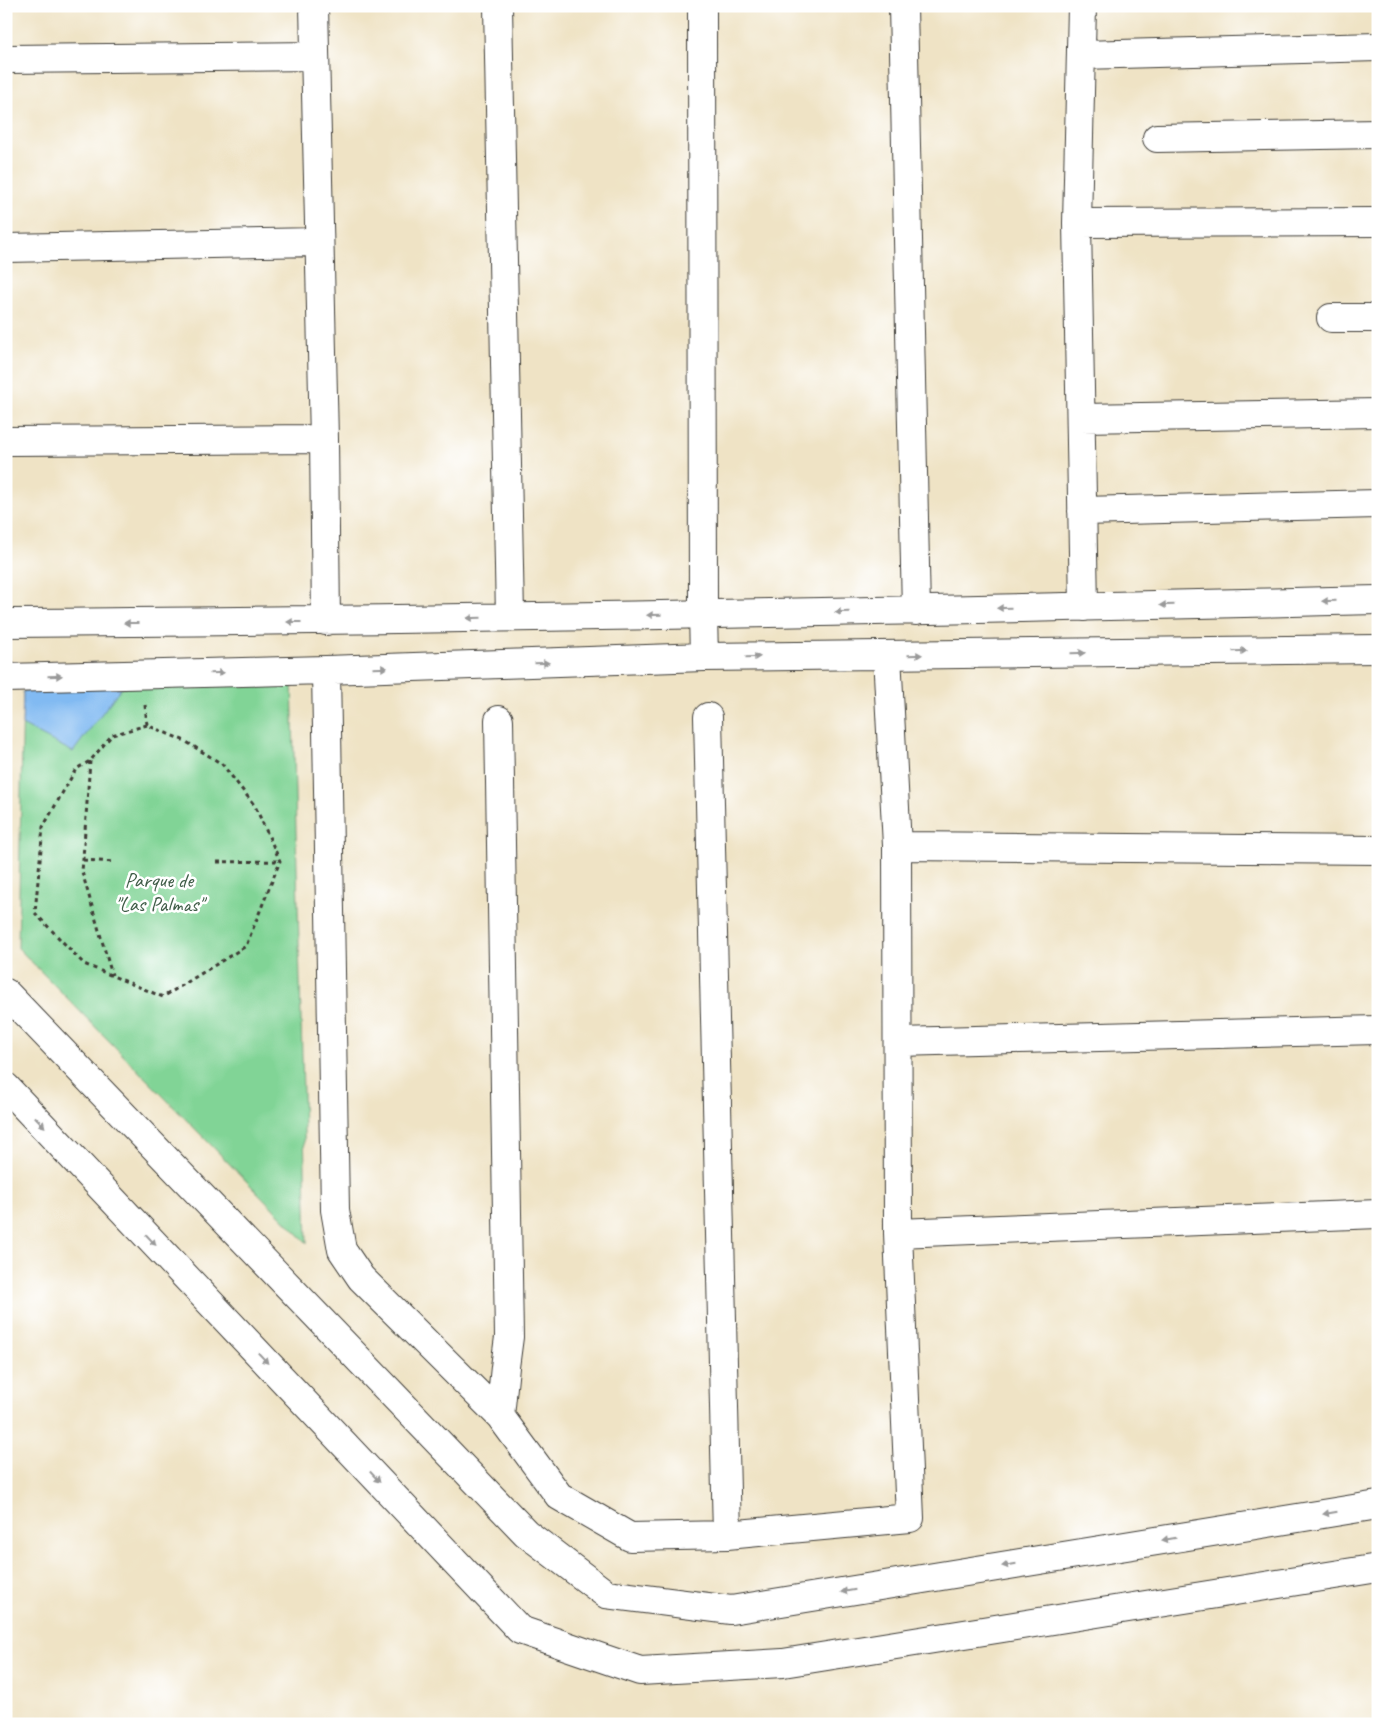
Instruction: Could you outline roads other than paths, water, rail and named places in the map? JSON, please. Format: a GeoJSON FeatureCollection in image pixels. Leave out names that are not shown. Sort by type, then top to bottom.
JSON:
{"type":"FeatureCollection","features":[{"type":"Feature","properties":{"kind":"street"},"geometry":{"type":"LineString","coordinates":[[314,6],[324,439],[326,621]]}},
{"type":"Feature","properties":{"kind":"street"},"geometry":{"type":"LineString","coordinates":[[498,6],[510,617]]}},
{"type":"Feature","properties":{"kind":"street"},"geometry":{"type":"LineString","coordinates":[[702,6],[704,657]]}},
{"type":"Feature","properties":{"kind":"street"},"geometry":{"type":"LineString","coordinates":[[902,6],[916,611]]}},
{"type":"Feature","properties":{"kind":"street"},"geometry":{"type":"LineString","coordinates":[[1082,6],[1077,223],[1084,607]]}},
{"type":"Feature","properties":{"kind":"street"},"geometry":{"type":"LineString","coordinates":[[1082,55],[1378,47]]}},
{"type":"Feature","properties":{"kind":"street"},"geometry":{"type":"LineString","coordinates":[[6,59],[314,56]]}},
{"type":"Feature","properties":{"kind":"street"},"geometry":{"type":"LineString","coordinates":[[1157,138],[1378,134]]}},
{"type":"Feature","properties":{"kind":"street"},"geometry":{"type":"LineString","coordinates":[[1077,223],[1378,222]]}},
{"type":"Feature","properties":{"kind":"street"},"geometry":{"type":"LineString","coordinates":[[6,248],[319,242]]}},
{"type":"Feature","properties":{"kind":"street"},"geometry":{"type":"LineString","coordinates":[[1331,318],[1378,318]]}},
{"type":"Feature","properties":{"kind":"street"},"geometry":{"type":"LineString","coordinates":[[1081,418],[1378,413]]}},
{"type":"Feature","properties":{"kind":"street"},"geometry":{"type":"LineString","coordinates":[[6,441],[324,439]]}},
{"type":"Feature","properties":{"kind":"street"},"geometry":{"type":"LineString","coordinates":[[1082,511],[1378,504]]}},
{"type":"Feature","properties":{"kind":"street"},"geometry":{"type":"LineString","coordinates":[[6,624],[326,621],[916,611],[972,608],[1378,600]]}},
{"type":"Feature","properties":{"kind":"street"},"geometry":{"type":"LineString","coordinates":[[6,678],[326,670],[704,657],[1378,649]]}},
{"type":"Feature","properties":{"kind":"street"},"geometry":{"type":"LineString","coordinates":[[326,670],[335,1210],[342,1250],[361,1278],[500,1416],[559,1496],[630,1537],[727,1535],[910,1518],[898,1233],[897,846],[887,655]]}},
{"type":"Feature","properties":{"kind":"street"},"geometry":{"type":"LineString","coordinates":[[708,718],[727,1535]]}},
{"type":"Feature","properties":{"kind":"street"},"geometry":{"type":"LineString","coordinates":[[499,720],[510,1337],[504,1367],[500,1416]]}},
{"type":"Feature","properties":{"kind":"street"},"geometry":{"type":"LineString","coordinates":[[897,846],[1378,850]]}},
{"type":"Feature","properties":{"kind":"street"},"geometry":{"type":"LineString","coordinates":[[6,993],[526,1532],[606,1594],[732,1610],[1378,1505]]}},
{"type":"Feature","properties":{"kind":"street"},"geometry":{"type":"LineString","coordinates":[[898,1042],[1378,1030]]}},
{"type":"Feature","properties":{"kind":"street"},"geometry":{"type":"LineString","coordinates":[[6,1087],[520,1630],[640,1671],[783,1663],[1378,1568]]}},
{"type":"Feature","properties":{"kind":"street"},"geometry":{"type":"LineString","coordinates":[[898,1233],[1378,1214]]}},
{"type":"Feature","properties":{"kind":"water"},"geometry":{"type":"Polygon","coordinates":[[[123,685],[73,752],[22,725],[23,691],[123,685]]]}},
{"type":"Feature","properties":{"kind":"park label","name":"Parque de \"Las Palmas\""},"geometry":{"type":"Point","coordinates":[159,892]}}]}
